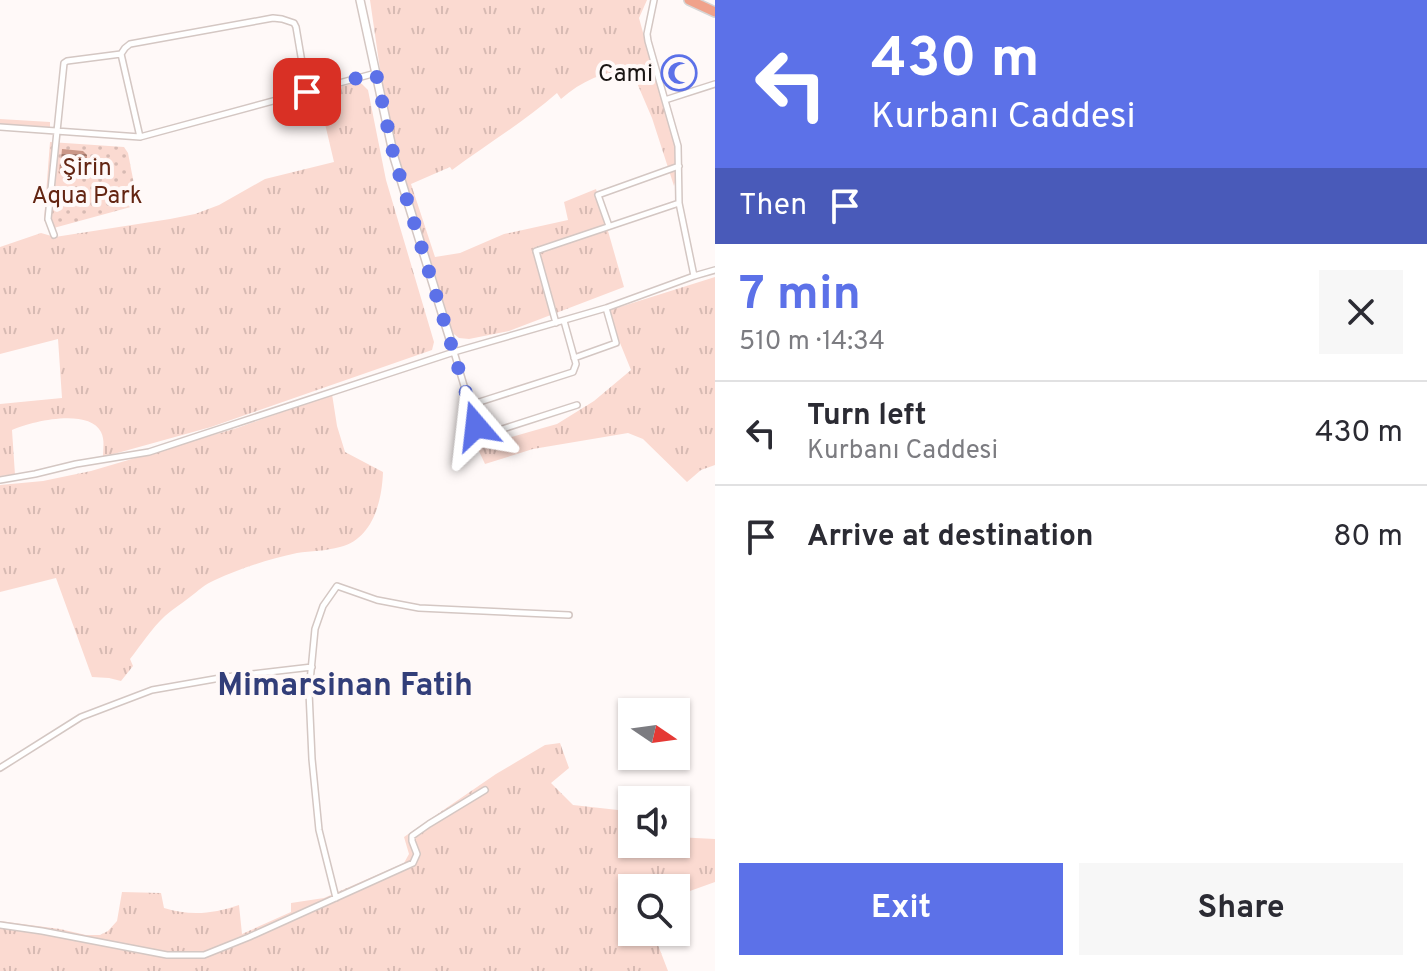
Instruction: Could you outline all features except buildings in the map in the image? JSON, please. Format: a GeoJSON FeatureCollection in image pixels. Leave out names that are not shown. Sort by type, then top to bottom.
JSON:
{"type":"FeatureCollection","features":[{"type":"Feature","properties":{"kind":"highway"},"geometry":{"type":"LineString","coordinates":[[689,0],[715,12]]}},
{"type":"Feature","properties":{"kind":"street"},"geometry":{"type":"LineString","coordinates":[[362,0],[394,157],[476,426],[487,433],[577,405]]}},
{"type":"Feature","properties":{"kind":"street"},"geometry":{"type":"LineString","coordinates":[[654,0],[648,41],[678,146],[679,203],[694,276]]}},
{"type":"Feature","properties":{"kind":"street"},"geometry":{"type":"LineString","coordinates":[[140,137],[121,54],[130,44],[273,18],[282,19],[294,23],[296,27],[307,92]]}},
{"type":"Feature","properties":{"kind":"street"},"geometry":{"type":"LineString","coordinates":[[54,235],[48,219],[64,63],[121,54]]}},
{"type":"Feature","properties":{"kind":"street"},"geometry":{"type":"LineString","coordinates":[[0,127],[140,137],[376,73]]}},
{"type":"Feature","properties":{"kind":"street"},"geometry":{"type":"LineString","coordinates":[[665,100],[715,84]]}},
{"type":"Feature","properties":{"kind":"street"},"geometry":{"type":"LineString","coordinates":[[609,226],[598,195],[679,166]]}},
{"type":"Feature","properties":{"kind":"street"},"geometry":{"type":"LineString","coordinates":[[556,323],[536,251],[679,203]]}},
{"type":"Feature","properties":{"kind":"street"},"geometry":{"type":"LineString","coordinates":[[0,480],[149,452],[454,352],[606,308],[715,270]]}},
{"type":"Feature","properties":{"kind":"street"},"geometry":{"type":"LineString","coordinates":[[574,358],[616,343],[606,308]]}},
{"type":"Feature","properties":{"kind":"street"},"geometry":{"type":"LineString","coordinates":[[470,405],[571,373],[576,368],[564,321]]}},
{"type":"Feature","properties":{"kind":"street"},"geometry":{"type":"LineString","coordinates":[[336,898],[319,830],[309,692],[315,629],[323,606],[337,586],[377,600],[419,608],[569,615]]}},
{"type":"Feature","properties":{"kind":"street"},"geometry":{"type":"LineString","coordinates":[[0,768],[81,717],[152,690],[312,667]]}},
{"type":"Feature","properties":{"kind":"street"},"geometry":{"type":"LineString","coordinates":[[0,925],[167,955],[204,955],[413,863],[417,854],[412,836],[485,790]]}},
{"type":"Feature","properties":{"kind":"green space"},"geometry":{"type":"Polygon","coordinates":[[[370,0],[647,0],[639,18],[675,136],[678,171],[674,186],[652,118],[631,69],[594,78],[561,99],[557,93],[452,170],[450,167],[411,184],[435,257],[460,253],[504,234],[568,220],[564,202],[596,189],[624,287],[509,331],[469,339],[459,338],[450,331],[398,161],[383,90],[370,0]]]}},
{"type":"Feature","properties":{"kind":"green space"},"geometry":{"type":"Polygon","coordinates":[[[356,82],[368,90],[386,180],[434,342],[432,350],[211,427],[103,457],[101,432],[85,420],[46,420],[21,427],[12,430],[15,475],[0,476],[0,404],[62,398],[58,339],[0,354],[0,247],[41,233],[55,237],[195,214],[219,205],[265,179],[334,162],[318,94],[356,82]]]}},
{"type":"Feature","properties":{"kind":"green space"},"geometry":{"type":"Polygon","coordinates":[[[0,119],[50,122],[50,127],[0,124],[0,119]]]}},
{"type":"Feature","properties":{"kind":"green space","name":"Şirin Aqua Park"},"geometry":{"type":"Polygon","coordinates":[[[50,142],[124,147],[128,153],[138,205],[50,229],[44,220],[50,142]]]}},
{"type":"Feature","properties":{"kind":"green space"},"geometry":{"type":"Polygon","coordinates":[[[715,277],[715,465],[701,470],[687,482],[643,439],[628,433],[533,449],[485,464],[477,447],[557,424],[594,401],[631,370],[607,311],[715,277]]]}},
{"type":"Feature","properties":{"kind":"green space"},"geometry":{"type":"Polygon","coordinates":[[[332,394],[345,452],[383,472],[378,506],[368,527],[351,543],[340,547],[276,558],[208,584],[168,613],[156,626],[130,659],[133,666],[121,681],[92,677],[56,578],[0,592],[0,485],[43,481],[91,471],[237,428],[332,394]]]}},
{"type":"Feature","properties":{"kind":"green space"},"geometry":{"type":"Polygon","coordinates":[[[560,743],[569,768],[551,783],[573,805],[618,810],[618,858],[690,858],[690,838],[715,839],[715,882],[690,891],[690,874],[618,874],[618,946],[658,946],[668,971],[0,971],[0,921],[100,935],[117,921],[122,892],[161,893],[164,908],[192,913],[239,905],[242,934],[291,912],[291,903],[324,898],[404,863],[409,854],[404,837],[496,774],[545,745],[560,743]]]}},
{"type":"Feature","properties":{"kind":"shaded area"},"geometry":{"type":"Polygon","coordinates":[[[62,149],[83,151],[87,161],[61,159],[62,149]]]}},
{"type":"Feature","properties":{"kind":"shaded area"},"geometry":{"type":"Polygon","coordinates":[[[60,163],[86,165],[85,171],[80,175],[59,173],[60,163]]]}},
{"type":"Feature","properties":{"kind":"place","name":"Cami"},"geometry":{"type":"Point","coordinates":[679,73]}},
{"type":"Feature","properties":{"kind":"district","name":"Mimarsinan Fatih"},"geometry":{"type":"Point","coordinates":[345,684]}},
{"type":"Feature","properties":{"kind":"route"},"geometry":{"type":"LineString","coordinates":[[307,92],[376,73],[394,157],[476,426]]}}]}
